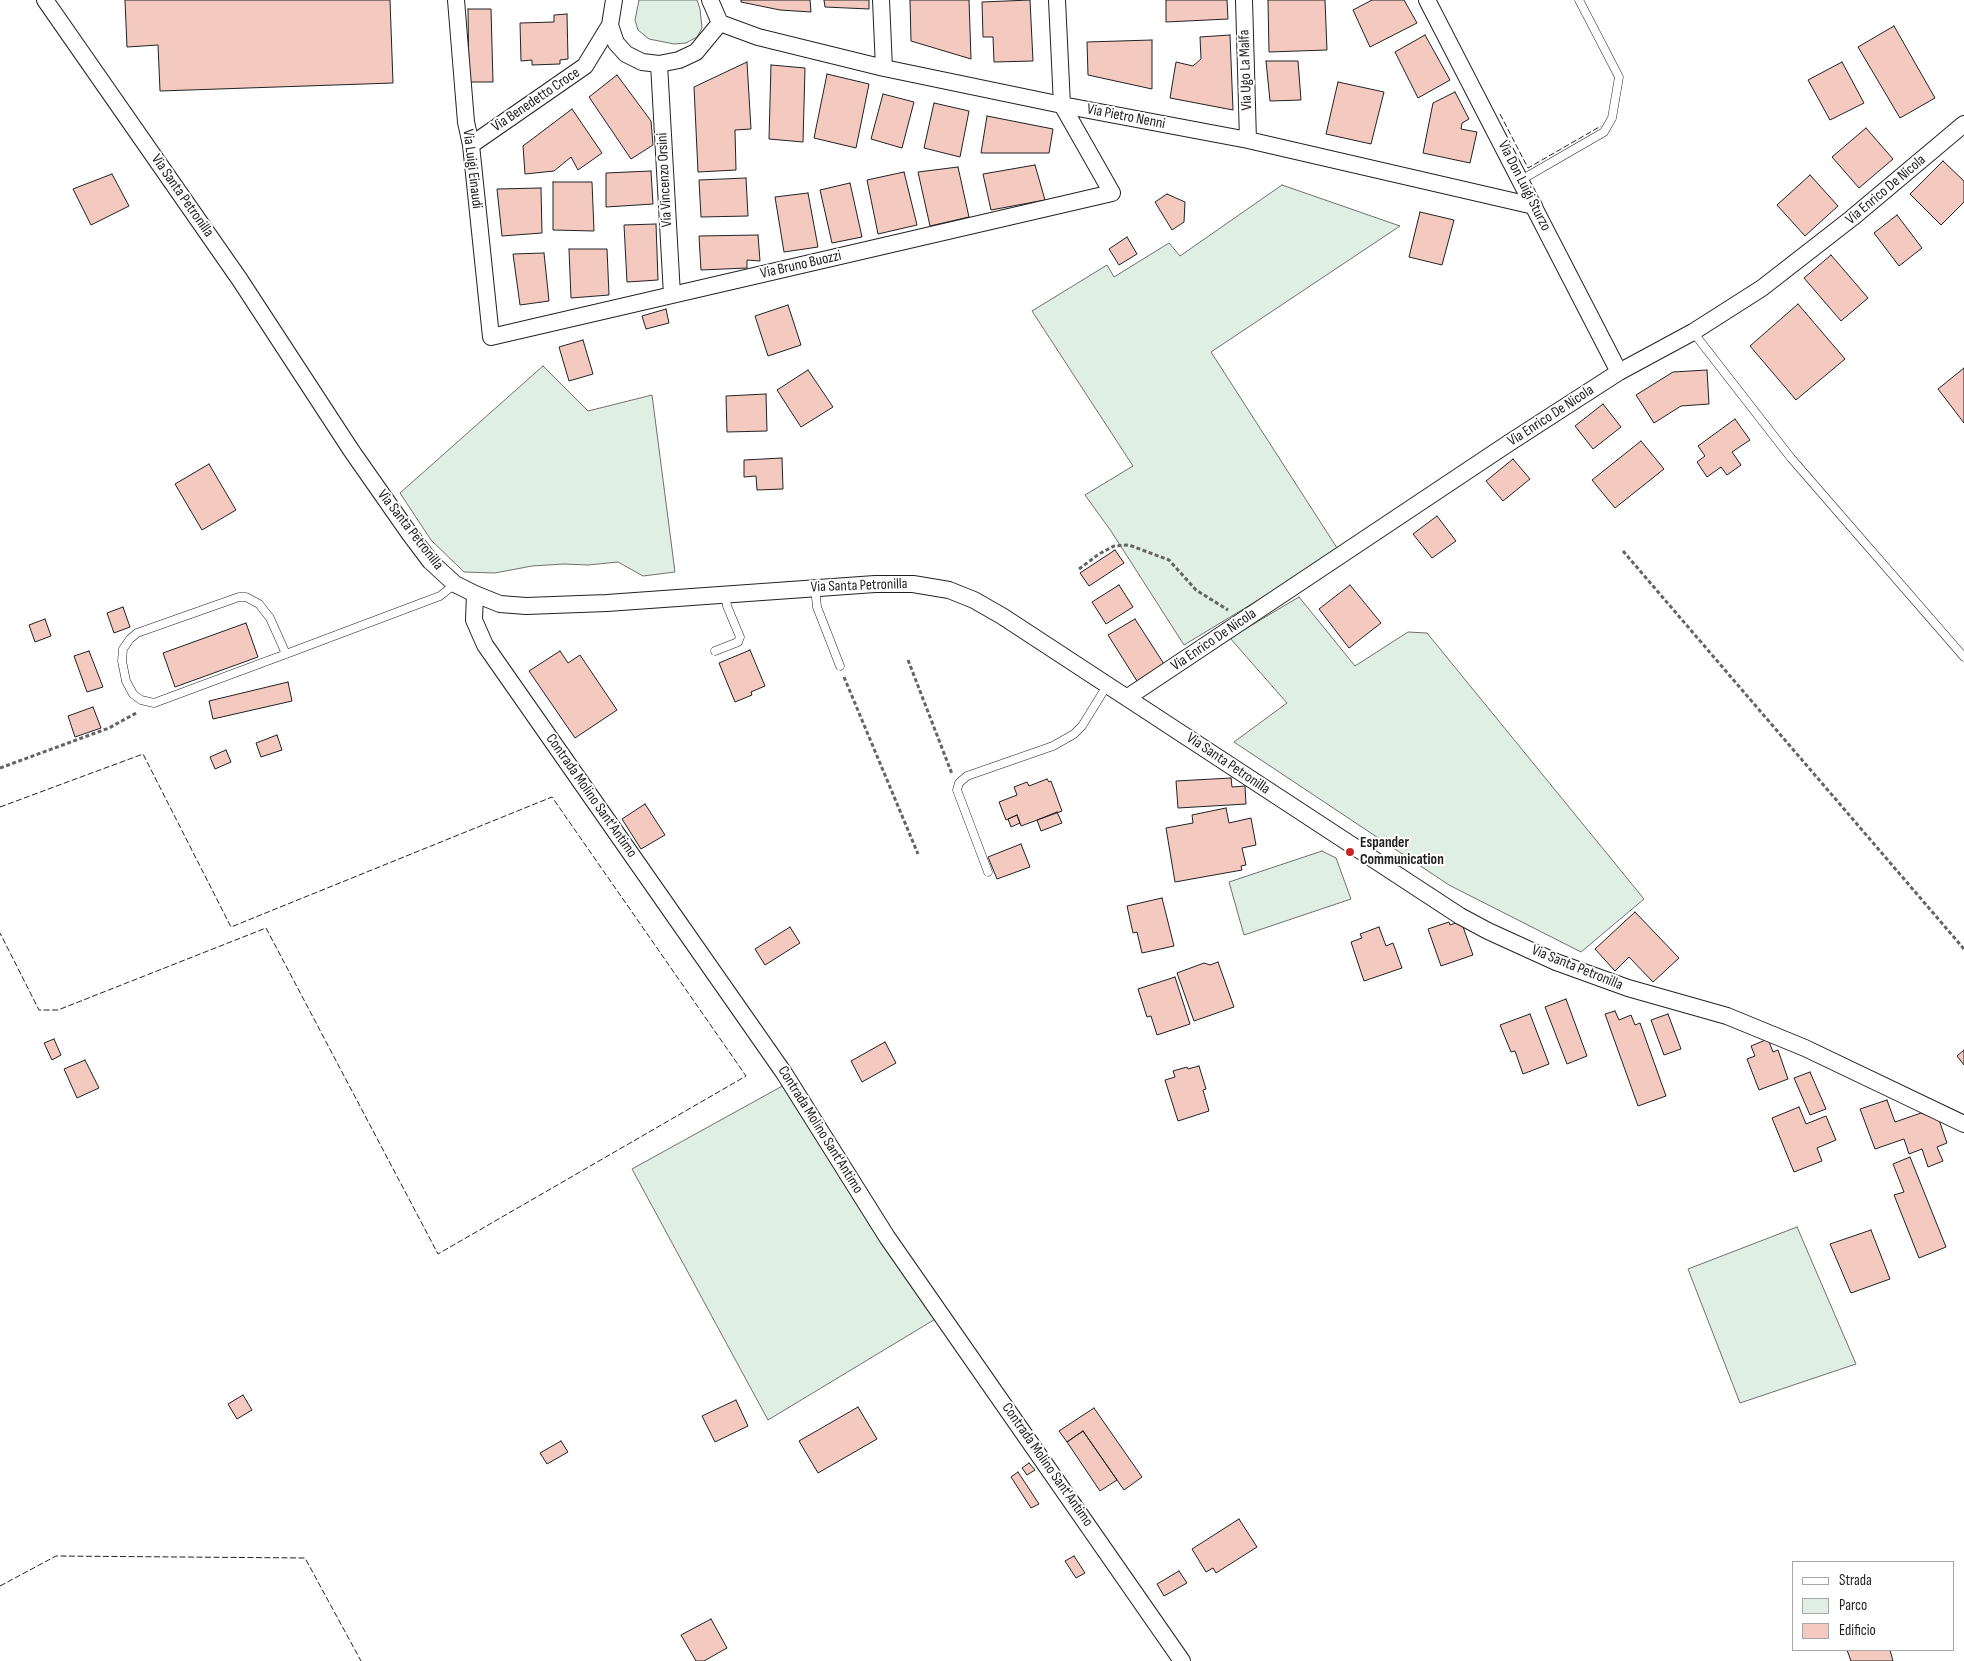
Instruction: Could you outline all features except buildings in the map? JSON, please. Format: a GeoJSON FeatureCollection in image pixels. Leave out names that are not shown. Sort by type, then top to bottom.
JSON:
{"type":"FeatureCollection","features":[{"type":"Feature","properties":{"kind":"street","name":"Via Santa Petronilla"},"geometry":{"type":"LineString","coordinates":[[45,0],[240,280],[351,450],[409,533],[430,561],[455,584],[500,604],[526,606],[607,603],[874,584],[913,584],[949,590],[974,600],[1002,616],[1460,916],[1488,931],[1556,962],[1628,988],[1727,1016],[1805,1048],[1962,1119]]}},
{"type":"Feature","properties":{"kind":"street","name":"Via Luigi Einaudi"},"geometry":{"type":"LineString","coordinates":[[456,0],[466,122],[471,144],[490,337]]}},
{"type":"Feature","properties":{"kind":"street"},"geometry":{"type":"LineString","coordinates":[[609,1],[610,24],[616,44],[626,54],[642,62],[659,64],[679,60],[696,52],[720,23],[710,0]]}},
{"type":"Feature","properties":{"kind":"street"},"geometry":{"type":"LineString","coordinates":[[881,0],[884,68]]}},
{"type":"Feature","properties":{"kind":"street"},"geometry":{"type":"LineString","coordinates":[[1057,0],[1062,105]]}},
{"type":"Feature","properties":{"kind":"street","name":"Via Ugo La Malfa"},"geometry":{"type":"LineString","coordinates":[[1244,0],[1248,140]]}},
{"type":"Feature","properties":{"kind":"street","name":"Via Don Luigi Sturzo"},"geometry":{"type":"LineString","coordinates":[[1427,0],[1619,372]]}},
{"type":"Feature","properties":{"kind":"street","name":"Via Pietro Nenni"},"geometry":{"type":"LineString","coordinates":[[720,23],[758,38],[884,68],[1062,105],[1248,140],[1534,206]]}},
{"type":"Feature","properties":{"kind":"street","name":"Via Benedetto Croce"},"geometry":{"type":"LineString","coordinates":[[471,144],[585,66],[610,24]]}},
{"type":"Feature","properties":{"kind":"street","name":"Via Vincenzo Orsini"},"geometry":{"type":"LineString","coordinates":[[659,64],[672,296]]}},
{"type":"Feature","properties":{"kind":"street","name":"Via Bruno Buozzi"},"geometry":{"type":"LineString","coordinates":[[490,337],[1112,193],[1062,105]]}},
{"type":"Feature","properties":{"kind":"street","name":"Via Enrico De Nicola"},"geometry":{"type":"LineString","coordinates":[[1128,697],[1619,372],[1693,332],[1762,288],[1852,218],[1964,124]]}},
{"type":"Feature","properties":{"kind":"street","name":"Contrada Molino Sant'Antimo"},"geometry":{"type":"LineString","coordinates":[[475,594],[474,620],[485,645],[784,1073],[887,1237],[1182,1661]]}},
{"type":"Feature","properties":{"kind":"lane"},"geometry":{"type":"LineString","coordinates":[[1521,180],[1604,132],[1612,118],[1619,77],[1578,0]]}},
{"type":"Feature","properties":{"kind":"lane"},"geometry":{"type":"LineString","coordinates":[[1693,332],[1791,458],[1964,657]]}},
{"type":"Feature","properties":{"kind":"lane"},"geometry":{"type":"LineString","coordinates":[[286,654],[270,618],[259,604],[246,597],[239,597],[137,634],[130,639],[123,649],[122,661],[126,681],[133,694],[141,700],[154,703],[286,654],[440,596],[455,584]]}},
{"type":"Feature","properties":{"kind":"lane"},"geometry":{"type":"LineString","coordinates":[[815,588],[817,607],[840,666]]}},
{"type":"Feature","properties":{"kind":"lane"},"geometry":{"type":"LineString","coordinates":[[715,652],[738,642],[740,637],[727,606],[725,594]]}},
{"type":"Feature","properties":{"kind":"lane"},"geometry":{"type":"LineString","coordinates":[[988,872],[957,790],[959,783],[967,776],[1053,746],[1074,734],[1082,726],[1108,684]]}},
{"type":"Feature","properties":{"kind":"path"},"geometry":{"type":"LineString","coordinates":[[1079,569],[1099,554],[1114,546],[1129,545],[1169,560],[1196,590],[1230,611],[1250,616]]}},
{"type":"Feature","properties":{"kind":"path"},"geometry":{"type":"LineString","coordinates":[[1623,551],[1964,949]]}},
{"type":"Feature","properties":{"kind":"path"},"geometry":{"type":"LineString","coordinates":[[908,660],[952,776],[959,783]]}},
{"type":"Feature","properties":{"kind":"path"},"geometry":{"type":"LineString","coordinates":[[840,666],[918,854]]}},
{"type":"Feature","properties":{"kind":"path"},"geometry":{"type":"LineString","coordinates":[[0,768],[109,728],[154,703]]}},
{"type":"Feature","properties":{"kind":"green space"},"geometry":{"type":"Polygon","coordinates":[[[639,0],[697,0],[702,28],[697,37],[686,43],[674,44],[649,39],[638,30],[635,20],[639,0]]]}},
{"type":"Feature","properties":{"kind":"green space"},"geometry":{"type":"Polygon","coordinates":[[[1282,185],[1400,226],[1211,352],[1339,551],[1184,645],[1111,531],[1085,495],[1133,466],[1032,311],[1107,265],[1114,277],[1169,243],[1180,256],[1282,185]]]}},
{"type":"Feature","properties":{"kind":"green space"},"geometry":{"type":"Polygon","coordinates":[[[543,366],[588,411],[652,395],[675,572],[643,576],[618,562],[588,565],[532,566],[495,573],[464,572],[431,540],[400,493],[543,366]]]}},
{"type":"Feature","properties":{"kind":"green space"},"geometry":{"type":"Polygon","coordinates":[[[1299,597],[1355,666],[1408,632],[1427,633],[1644,899],[1581,952],[1449,885],[1234,742],[1287,703],[1230,638],[1299,597]]]}},
{"type":"Feature","properties":{"kind":"green space"},"geometry":{"type":"Polygon","coordinates":[[[1322,851],[1336,858],[1351,899],[1244,935],[1229,882],[1322,851]]]}},
{"type":"Feature","properties":{"kind":"green space"},"geometry":{"type":"Polygon","coordinates":[[[786,1084],[937,1318],[768,1420],[632,1169],[786,1084]]]}},
{"type":"Feature","properties":{"kind":"green space"},"geometry":{"type":"Polygon","coordinates":[[[1797,1227],[1856,1364],[1740,1403],[1688,1269],[1797,1227]]]}},
{"type":"Feature","properties":{"kind":"fence"},"geometry":{"type":"LineString","coordinates":[[1500,114],[1528,168],[1601,126]]}},
{"type":"Feature","properties":{"kind":"fence"},"geometry":{"type":"LineString","coordinates":[[0,807],[143,754],[231,927],[552,797],[746,1076],[438,1254],[266,928],[58,1010],[39,1010],[0,933]]}},
{"type":"Feature","properties":{"kind":"fence"},"geometry":{"type":"LineString","coordinates":[[0,1586],[56,1556],[305,1558],[361,1661]]}},
{"type":"Feature","properties":{"kind":"place","name":"Espander Communication"},"geometry":{"type":"Point","coordinates":[1350,852]}}]}
